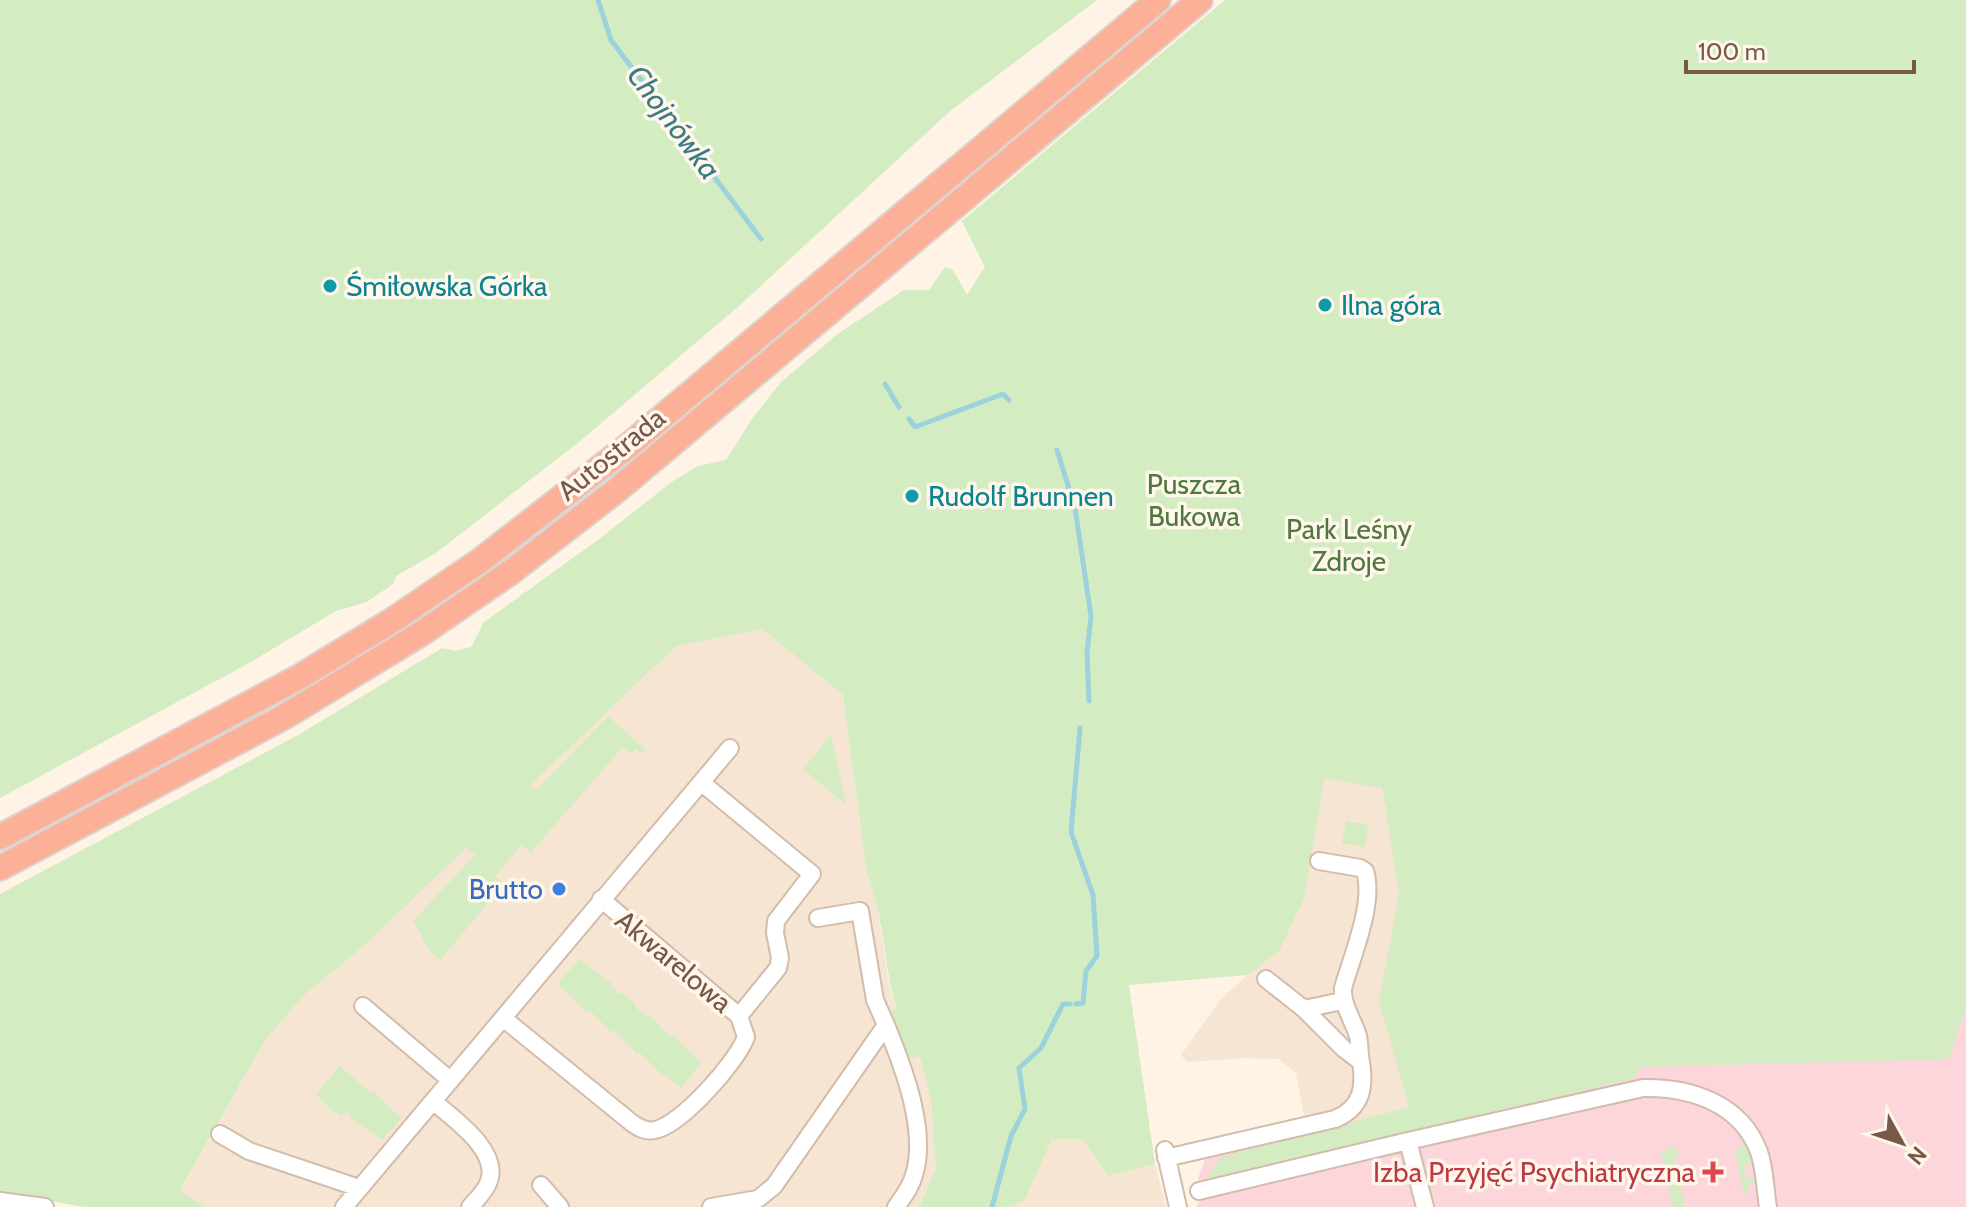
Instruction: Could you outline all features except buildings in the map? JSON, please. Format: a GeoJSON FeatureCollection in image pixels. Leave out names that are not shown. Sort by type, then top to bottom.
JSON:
{"type":"FeatureCollection","features":[{"type":"Feature","properties":{"kind":"highway","name":"Autostrada"},"geometry":{"type":"LineString","coordinates":[[0,837],[313,669],[460,576],[629,445],[1158,0]]}},
{"type":"Feature","properties":{"kind":"highway","name":"Autostrada"},"geometry":{"type":"LineString","coordinates":[[0,868],[284,717],[467,603],[617,490],[1200,0]]}},
{"type":"Feature","properties":{"kind":"street","name":"Akwarelowa"},"geometry":{"type":"LineString","coordinates":[[344,1207],[730,748]]}},
{"type":"Feature","properties":{"kind":"street"},"geometry":{"type":"LineString","coordinates":[[702,783],[812,874],[776,921],[780,958],[778,968],[739,1016]]}},
{"type":"Feature","properties":{"kind":"street"},"geometry":{"type":"LineString","coordinates":[[1178,1207],[1166,1154],[1346,1114],[1361,1096],[1364,1073],[1359,1040],[1342,1001],[1365,910],[1367,877],[1360,868],[1319,861]]}},
{"type":"Feature","properties":{"kind":"street","name":"Akwarelowa"},"geometry":{"type":"LineString","coordinates":[[503,1018],[632,1123],[652,1131],[671,1123],[684,1112],[739,1051],[746,1037],[739,1016],[601,899]]}},
{"type":"Feature","properties":{"kind":"street"},"geometry":{"type":"LineString","coordinates":[[818,918],[860,911],[875,1000],[909,1084],[917,1144],[915,1174],[896,1207]]}},
{"type":"Feature","properties":{"kind":"street"},"geometry":{"type":"LineString","coordinates":[[1266,979],[1304,1009],[1361,1062]]}},
{"type":"Feature","properties":{"kind":"street"},"geometry":{"type":"LineString","coordinates":[[1304,1009],[1342,1001]]}},
{"type":"Feature","properties":{"kind":"street"},"geometry":{"type":"LineString","coordinates":[[363,1006],[450,1080]]}},
{"type":"Feature","properties":{"kind":"street"},"geometry":{"type":"LineString","coordinates":[[711,1207],[750,1201],[766,1194],[795,1158],[886,1025]]}},
{"type":"Feature","properties":{"kind":"street"},"geometry":{"type":"LineString","coordinates":[[1199,1191],[1643,1088],[1667,1088],[1690,1092],[1727,1110],[1742,1122],[1760,1155],[1768,1207]]}},
{"type":"Feature","properties":{"kind":"street"},"geometry":{"type":"LineString","coordinates":[[433,1101],[478,1142],[490,1165],[489,1181],[470,1207]]}},
{"type":"Feature","properties":{"kind":"street"},"geometry":{"type":"LineString","coordinates":[[220,1134],[249,1151],[359,1188]]}},
{"type":"Feature","properties":{"kind":"street"},"geometry":{"type":"LineString","coordinates":[[1408,1141],[1425,1207]]}},
{"type":"Feature","properties":{"kind":"street"},"geometry":{"type":"LineString","coordinates":[[541,1185],[560,1207]]}},
{"type":"Feature","properties":{"kind":"street"},"geometry":{"type":"LineString","coordinates":[[0,1201],[45,1207]]}},
{"type":"Feature","properties":{"kind":"shaded area"},"geometry":{"type":"Polygon","coordinates":[[[762,629],[843,695],[867,874],[875,895],[890,989],[897,1010],[888,1013],[908,1059],[918,1055],[931,1099],[936,1168],[919,1207],[353,1207],[463,1053],[334,1207],[171,1207],[264,1042],[303,996],[366,944],[676,646],[762,629]]]}},
{"type":"Feature","properties":{"kind":"shaded area"},"geometry":{"type":"Polygon","coordinates":[[[1966,714],[1966,1207],[1196,1207],[1201,1199],[1198,1178],[1206,1157],[1409,1107],[1379,1001],[1399,893],[1379,771],[1966,714]]]}},
{"type":"Feature","properties":{"kind":"shaded area"},"geometry":{"type":"Polygon","coordinates":[[[1323,777],[1381,787],[1399,893],[1379,1001],[1409,1107],[1329,1129],[1304,1117],[1296,1074],[1279,1059],[1187,1062],[1181,1055],[1220,1000],[1279,950],[1304,899],[1323,777]]]}},
{"type":"Feature","properties":{"kind":"shaded area"},"geometry":{"type":"Polygon","coordinates":[[[1083,1138],[1108,1176],[1155,1164],[1166,1207],[1006,1207],[1024,1200],[1052,1139],[1083,1138]]]}},
{"type":"Feature","properties":{"kind":"green space"},"geometry":{"type":"Polygon","coordinates":[[[0,0],[1097,0],[949,112],[739,306],[579,442],[436,553],[396,576],[393,584],[367,602],[336,611],[249,663],[0,798],[0,0]]]}},
{"type":"Feature","properties":{"kind":"green space","name":"Puszcza Bukowa"},"geometry":{"type":"Polygon","coordinates":[[[1225,0],[1966,0],[1966,1007],[1948,1059],[1640,1067],[1635,1078],[1206,1179],[1221,1157],[1409,1107],[1379,1001],[1399,893],[1382,788],[1324,778],[1304,899],[1279,951],[1247,975],[1129,985],[1155,1164],[1108,1176],[1083,1139],[1052,1139],[1024,1201],[1006,1207],[919,1207],[936,1168],[931,1099],[919,1056],[907,1059],[887,1013],[897,1009],[877,907],[867,874],[843,695],[762,629],[676,646],[531,785],[537,790],[608,716],[646,750],[642,753],[636,749],[632,754],[623,747],[531,852],[522,845],[495,876],[504,884],[440,960],[430,951],[413,921],[475,855],[466,848],[366,944],[303,996],[264,1042],[180,1190],[204,1207],[85,1207],[0,1192],[0,894],[300,734],[442,648],[455,651],[471,647],[484,622],[598,540],[673,481],[698,466],[726,460],[781,382],[839,333],[904,290],[929,290],[945,267],[953,270],[967,295],[985,267],[962,221],[1225,0]]]}},
{"type":"Feature","properties":{"kind":"green space"},"geometry":{"type":"Polygon","coordinates":[[[831,735],[846,805],[803,769],[831,735]]]}},
{"type":"Feature","properties":{"kind":"green space"},"geometry":{"type":"Polygon","coordinates":[[[1346,821],[1368,825],[1365,847],[1342,843],[1346,821]]]}},
{"type":"Feature","properties":{"kind":"green space"},"geometry":{"type":"Polygon","coordinates":[[[579,959],[636,1004],[635,1007],[646,1016],[648,1014],[671,1037],[673,1035],[701,1063],[681,1088],[662,1075],[639,1052],[637,1054],[614,1031],[612,1033],[589,1010],[587,1012],[558,984],[579,959]]]}},
{"type":"Feature","properties":{"kind":"green space"},"geometry":{"type":"Polygon","coordinates":[[[340,1066],[370,1092],[372,1090],[401,1118],[382,1140],[349,1117],[351,1115],[346,1111],[341,1116],[336,1111],[334,1113],[316,1094],[340,1066]]]}},
{"type":"Feature","properties":{"kind":"green space"},"geometry":{"type":"Polygon","coordinates":[[[1676,1146],[1679,1156],[1674,1157],[1685,1207],[1673,1207],[1661,1152],[1676,1146]]]}},
{"type":"Feature","properties":{"kind":"green space"},"geometry":{"type":"Polygon","coordinates":[[[1744,1146],[1754,1156],[1754,1163],[1744,1166],[1746,1179],[1754,1178],[1757,1181],[1747,1185],[1748,1194],[1744,1195],[1734,1155],[1738,1148],[1744,1146]]]}},
{"type":"Feature","properties":{"kind":"waterway","name":"Chojnówka"},"geometry":{"type":"LineString","coordinates":[[598,0],[611,40],[761,239]]}},
{"type":"Feature","properties":{"kind":"waterway","name":"Chojnówka"},"geometry":{"type":"LineString","coordinates":[[885,384],[899,407]]}},
{"type":"Feature","properties":{"kind":"waterway","name":"Chojnówka"},"geometry":{"type":"LineString","coordinates":[[909,419],[915,427],[1003,394],[1009,400]]}},
{"type":"Feature","properties":{"kind":"waterway","name":"Chojnówka"},"geometry":{"type":"LineString","coordinates":[[1057,450],[1075,508],[1091,616],[1087,653],[1089,701]]}},
{"type":"Feature","properties":{"kind":"waterway","name":"Chojnówka"},"geometry":{"type":"LineString","coordinates":[[1076,1004],[1083,1003],[1086,971],[1097,956],[1093,895],[1071,832],[1080,728]]}},
{"type":"Feature","properties":{"kind":"waterway","name":"Chojnówka"},"geometry":{"type":"LineString","coordinates":[[992,1207],[1011,1136],[1025,1109],[1019,1068],[1041,1048],[1063,1004],[1070,1004]]}},
{"type":"Feature","properties":{"kind":"place","name":"Śmiłowska Górka"},"geometry":{"type":"Point","coordinates":[330,286]}},
{"type":"Feature","properties":{"kind":"place","name":"Ilna góra"},"geometry":{"type":"Point","coordinates":[1325,305]}},
{"type":"Feature","properties":{"kind":"place","name":"Rudolf Brunnen"},"geometry":{"type":"Point","coordinates":[912,496]}},
{"type":"Feature","properties":{"kind":"place","name":"Brutto"},"geometry":{"type":"Point","coordinates":[559,889]}},
{"type":"Feature","properties":{"kind":"place","name":"Izba Przyjęć Psychiatryczna"},"geometry":{"type":"Point","coordinates":[1713,1172]}},
{"type":"Feature","properties":{"kind":"park label","name":"Park Leśny Zdroje"},"geometry":{"type":"Point","coordinates":[1349,545]}}]}
